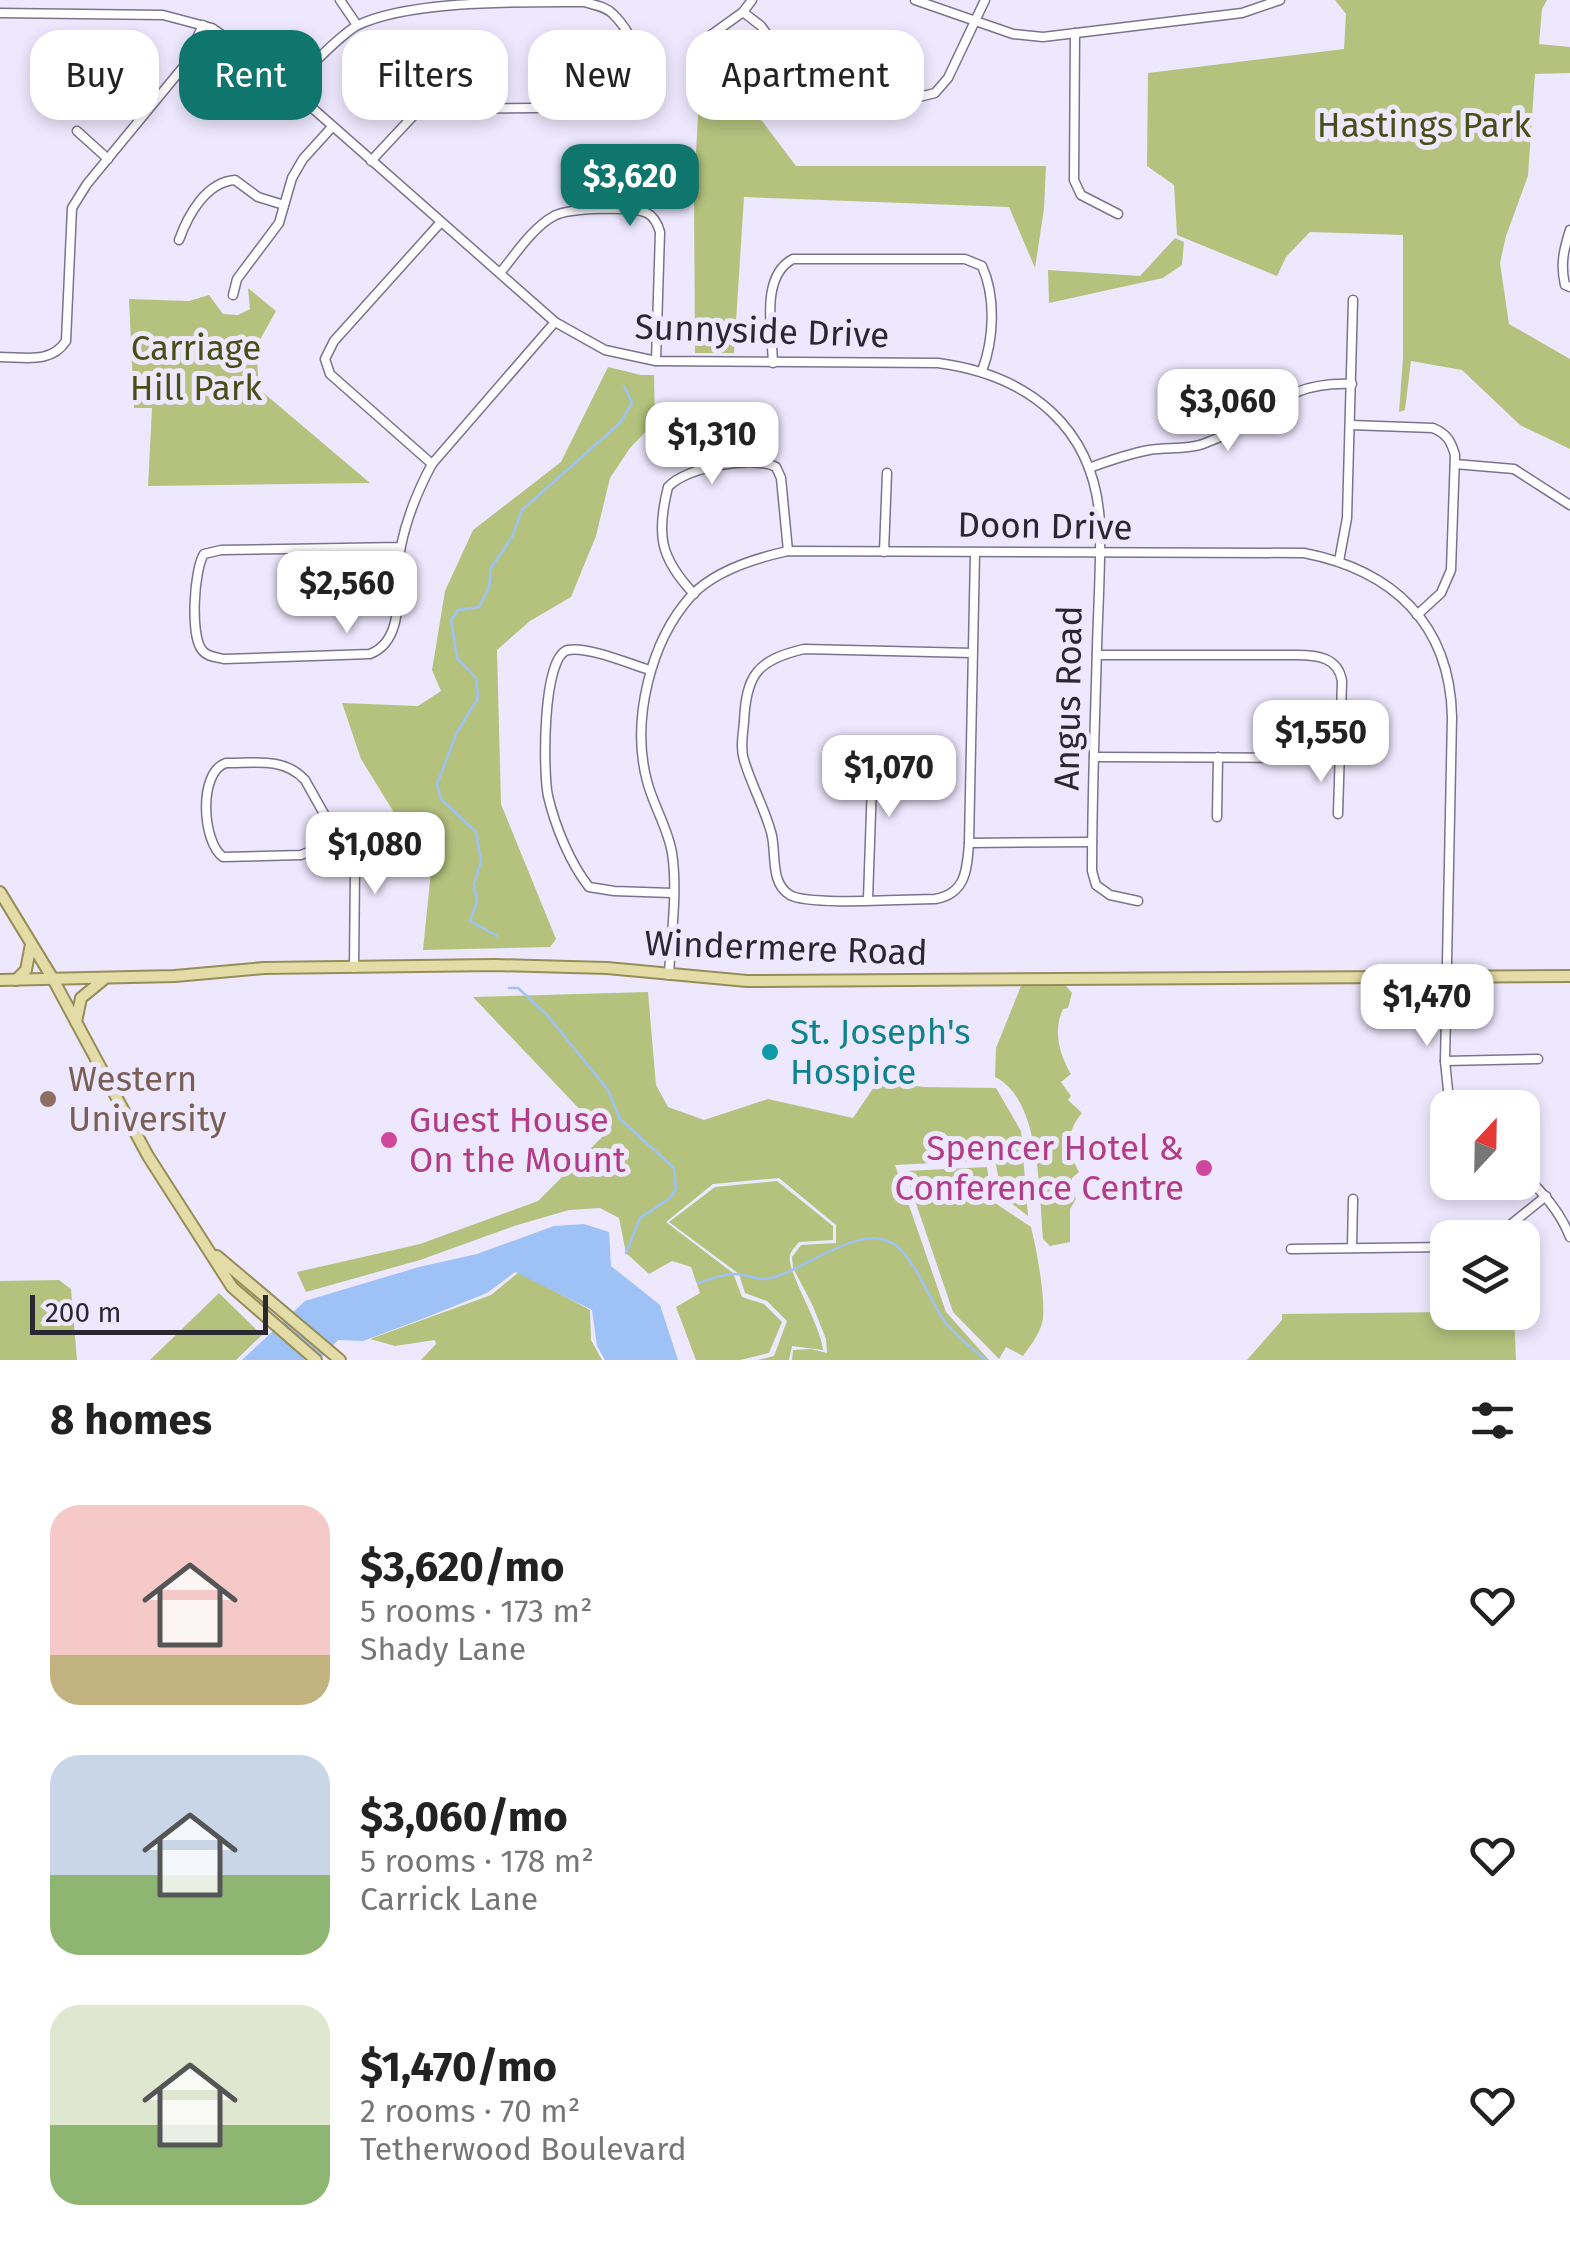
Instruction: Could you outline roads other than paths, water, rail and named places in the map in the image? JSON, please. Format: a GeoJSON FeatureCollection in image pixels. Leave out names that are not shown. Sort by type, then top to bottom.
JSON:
{"type":"FeatureCollection","features":[{"type":"Feature","properties":{"kind":"main road"},"geometry":{"type":"LineString","coordinates":[[0,892],[53,979],[148,1156],[232,1287],[316,1360]]}},
{"type":"Feature","properties":{"kind":"main road"},"geometry":{"type":"LineString","coordinates":[[16,980],[26,971],[31,943]]}},
{"type":"Feature","properties":{"kind":"main road","name":"Windermere Road"},"geometry":{"type":"LineString","coordinates":[[0,980],[264,968],[495,965],[607,968],[764,981],[1570,976]]}},
{"type":"Feature","properties":{"kind":"main road"},"geometry":{"type":"LineString","coordinates":[[76,1022],[81,998],[107,978]]}},
{"type":"Feature","properties":{"kind":"main road"},"geometry":{"type":"LineString","coordinates":[[205,1245],[340,1360]]}},
{"type":"Feature","properties":{"kind":"street"},"geometry":{"type":"LineString","coordinates":[[340,0],[357,25]]}},
{"type":"Feature","properties":{"kind":"street"},"geometry":{"type":"LineString","coordinates":[[719,30],[752,0]]}},
{"type":"Feature","properties":{"kind":"street"},"geometry":{"type":"LineString","coordinates":[[915,0],[1013,34],[1043,37],[1242,13],[1280,0]]}},
{"type":"Feature","properties":{"kind":"street"},"geometry":{"type":"LineString","coordinates":[[743,12],[761,26],[799,78],[813,90],[829,95],[920,97],[935,92],[948,78],[985,0]]}},
{"type":"Feature","properties":{"kind":"street"},"geometry":{"type":"LineString","coordinates":[[322,58],[357,25],[399,8],[440,1],[584,2],[604,7],[614,15],[634,46],[642,88],[638,101],[631,107],[429,109],[406,122],[371,162]]}},
{"type":"Feature","properties":{"kind":"street","name":"Sunnyside Drive"},"geometry":{"type":"LineString","coordinates":[[0,12],[162,14],[212,30]]}},
{"type":"Feature","properties":{"kind":"street"},"geometry":{"type":"LineString","coordinates":[[0,357],[48,358],[59,352],[66,341],[72,208],[184,66],[202,25]]}},
{"type":"Feature","properties":{"kind":"street"},"geometry":{"type":"LineString","coordinates":[[1075,33],[1074,180],[1081,194],[1118,214]]}},
{"type":"Feature","properties":{"kind":"street","name":"Sunnyside Drive"},"geometry":{"type":"LineString","coordinates":[[322,119],[555,322],[605,350],[656,361],[938,364],[1002,378],[1042,401],[1070,436],[1088,468],[1100,524],[1099,554]]}},
{"type":"Feature","properties":{"kind":"street"},"geometry":{"type":"LineString","coordinates":[[233,295],[237,279],[271,237],[292,178],[332,127]]}},
{"type":"Feature","properties":{"kind":"street"},"geometry":{"type":"LineString","coordinates":[[77,131],[108,159]]}},
{"type":"Feature","properties":{"kind":"street"},"geometry":{"type":"LineString","coordinates":[[179,240],[188,216],[224,180],[236,180],[258,197],[284,204]]}},
{"type":"Feature","properties":{"kind":"street"},"geometry":{"type":"LineString","coordinates":[[500,273],[554,216],[572,211],[648,213],[660,232],[656,361]]}},
{"type":"Feature","properties":{"kind":"street"},"geometry":{"type":"LineString","coordinates":[[432,464],[330,374],[325,359],[334,341],[441,222]]}},
{"type":"Feature","properties":{"kind":"street"},"geometry":{"type":"LineString","coordinates":[[1570,230],[1562,271],[1565,285],[1570,287]]}},
{"type":"Feature","properties":{"kind":"street"},"geometry":{"type":"LineString","coordinates":[[772,363],[772,281],[784,264],[793,259],[965,259],[982,266],[990,288],[991,338],[982,371]]}},
{"type":"Feature","properties":{"kind":"street"},"geometry":{"type":"LineString","coordinates":[[1339,560],[1347,518],[1353,300]]}},
{"type":"Feature","properties":{"kind":"street"},"geometry":{"type":"LineString","coordinates":[[400,546],[222,550],[204,554],[196,572],[196,635],[200,648],[224,659],[378,651],[394,624],[400,546],[411,506],[432,464],[555,322]]}},
{"type":"Feature","properties":{"kind":"street"},"geometry":{"type":"LineString","coordinates":[[1088,468],[1152,450],[1200,446],[1242,426],[1298,390],[1316,384],[1352,384]]}},
{"type":"Feature","properties":{"kind":"street"},"geometry":{"type":"LineString","coordinates":[[1351,425],[1433,428],[1445,433],[1452,445],[1455,464],[1451,570],[1441,593],[1417,616]]}},
{"type":"Feature","properties":{"kind":"street"},"geometry":{"type":"LineString","coordinates":[[694,594],[673,572],[662,549],[668,487],[684,474],[753,460],[776,467],[781,478],[788,551]]}},
{"type":"Feature","properties":{"kind":"street"},"geometry":{"type":"LineString","coordinates":[[1455,464],[1514,469],[1570,504]]}},
{"type":"Feature","properties":{"kind":"street"},"geometry":{"type":"LineString","coordinates":[[884,552],[887,474]]}},
{"type":"Feature","properties":{"kind":"street","name":"Doon Drive"},"geometry":{"type":"LineString","coordinates":[[668,975],[672,852],[645,768],[643,710],[650,670],[662,643],[694,594],[753,559],[788,551],[1304,553],[1339,560],[1387,584],[1417,616],[1439,648],[1452,695],[1446,1060],[1449,1090]]}},
{"type":"Feature","properties":{"kind":"street"},"geometry":{"type":"LineString","coordinates":[[973,654],[804,649],[771,660],[750,680],[745,696],[742,758],[770,826],[782,889],[802,899],[946,897],[963,880],[969,843],[973,654],[975,554]]}},
{"type":"Feature","properties":{"kind":"street","name":"Angus Road"},"geometry":{"type":"LineString","coordinates":[[1099,554],[1092,842],[1096,885],[1110,895],[1138,901]]}},
{"type":"Feature","properties":{"kind":"street"},"geometry":{"type":"LineString","coordinates":[[650,670],[582,650],[566,650],[558,655],[548,680],[546,786],[578,874],[589,887],[614,892],[672,893]]}},
{"type":"Feature","properties":{"kind":"street"},"geometry":{"type":"LineString","coordinates":[[1097,655],[1320,655],[1340,672],[1338,814]]}},
{"type":"Feature","properties":{"kind":"street"},"geometry":{"type":"LineString","coordinates":[[1094,757],[1341,758]]}},
{"type":"Feature","properties":{"kind":"street"},"geometry":{"type":"LineString","coordinates":[[1217,817],[1218,758]]}},
{"type":"Feature","properties":{"kind":"street"},"geometry":{"type":"LineString","coordinates":[[338,840],[301,855],[223,858],[214,850],[207,834],[211,774],[219,765],[226,764],[282,764],[305,780],[354,869],[354,968]]}},
{"type":"Feature","properties":{"kind":"street"},"geometry":{"type":"LineString","coordinates":[[852,764],[872,784],[868,899]]}},
{"type":"Feature","properties":{"kind":"street"},"geometry":{"type":"LineString","coordinates":[[969,843],[1092,842]]}},
{"type":"Feature","properties":{"kind":"street"},"geometry":{"type":"LineString","coordinates":[[1446,1060],[1538,1059]]}},
{"type":"Feature","properties":{"kind":"street"},"geometry":{"type":"LineString","coordinates":[[1540,1190],[1570,1237]]}},
{"type":"Feature","properties":{"kind":"street"},"geometry":{"type":"LineString","coordinates":[[1516,1220],[1546,1196]]}},
{"type":"Feature","properties":{"kind":"street"},"geometry":{"type":"LineString","coordinates":[[1352,1248],[1354,1199]]}},
{"type":"Feature","properties":{"kind":"street"},"geometry":{"type":"LineString","coordinates":[[1291,1249],[1430,1248]]}},
{"type":"Feature","properties":{"kind":"water"},"geometry":{"type":"Polygon","coordinates":[[[584,1224],[609,1232],[611,1266],[660,1305],[678,1360],[605,1360],[597,1346],[592,1310],[515,1272],[487,1293],[427,1317],[363,1341],[338,1340],[319,1360],[242,1360],[305,1301],[477,1254],[554,1226],[584,1224]]]}},
{"type":"Feature","properties":{"kind":"waterway"},"geometry":{"type":"LineString","coordinates":[[497,936],[470,921],[477,902],[474,884],[481,861],[476,832],[441,799],[437,784],[457,732],[478,698],[476,678],[457,658],[451,620],[458,610],[479,607],[489,587],[491,568],[512,537],[522,510],[620,423],[632,403],[624,386]]}},
{"type":"Feature","properties":{"kind":"waterway"},"geometry":{"type":"LineString","coordinates":[[509,988],[518,988],[548,1016],[608,1090],[620,1119],[674,1168],[676,1189],[670,1198],[640,1218],[626,1253]]}},
{"type":"Feature","properties":{"kind":"waterway"},"geometry":{"type":"LineString","coordinates":[[698,1283],[731,1274],[766,1279],[854,1242],[887,1240],[908,1259],[946,1323],[986,1360]]}},
{"type":"Feature","properties":{"kind":"place","name":"St. Joseph's Hospice"},"geometry":{"type":"Point","coordinates":[770,1052]}},
{"type":"Feature","properties":{"kind":"place","name":"Western University"},"geometry":{"type":"Point","coordinates":[48,1099]}},
{"type":"Feature","properties":{"kind":"place","name":"Guest House On the Mount"},"geometry":{"type":"Point","coordinates":[389,1140]}},
{"type":"Feature","properties":{"kind":"place","name":"Spencer Hotel & Conference Centre"},"geometry":{"type":"Point","coordinates":[1204,1168]}},
{"type":"Feature","properties":{"kind":"park label","name":"Hastings Park"},"geometry":{"type":"Point","coordinates":[1424,125]}},
{"type":"Feature","properties":{"kind":"park label","name":"Carriage Hill Park"},"geometry":{"type":"Point","coordinates":[196,368]}}]}
